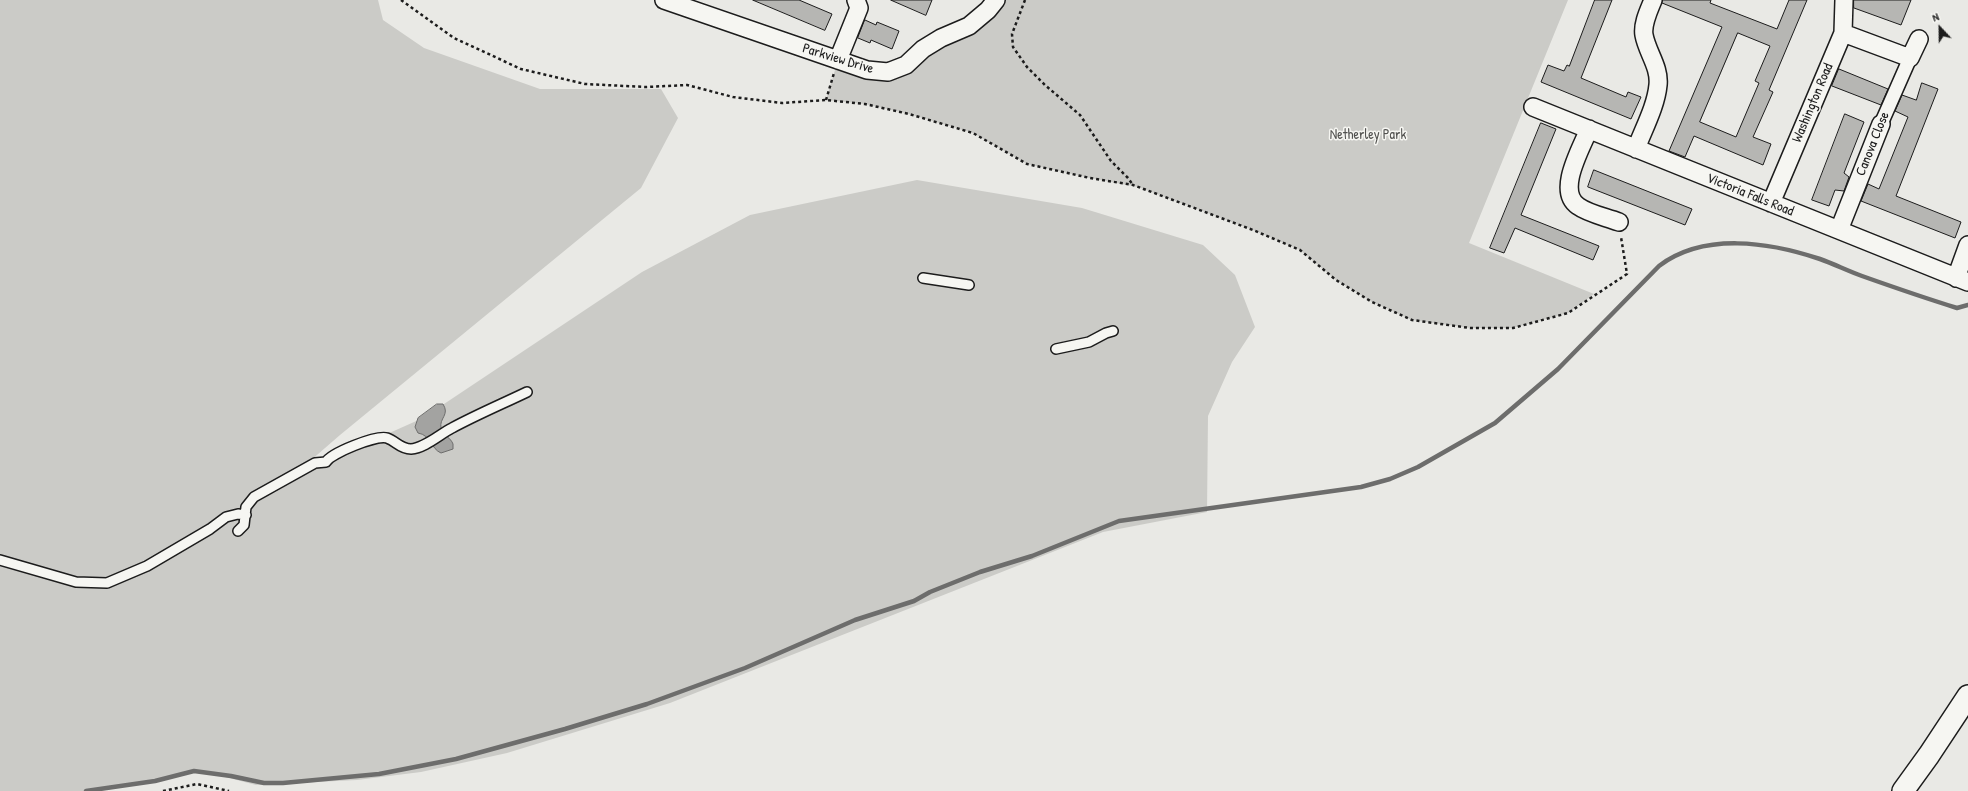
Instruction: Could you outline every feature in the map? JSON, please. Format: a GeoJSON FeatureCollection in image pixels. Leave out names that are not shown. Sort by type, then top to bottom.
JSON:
{"type":"FeatureCollection","features":[{"type":"Feature","properties":{"kind":"street","name":"Parkview Drive"},"geometry":{"type":"LineString","coordinates":[[664,0],[867,70],[888,72],[906,65],[923,49],[941,38],[969,26],[988,10],[996,0]]}},
{"type":"Feature","properties":{"kind":"street"},"geometry":{"type":"LineString","coordinates":[[838,60],[859,8],[856,0]]}},
{"type":"Feature","properties":{"kind":"street"},"geometry":{"type":"LineString","coordinates":[[1636,148],[1653,105],[1658,84],[1656,68],[1644,34],[1646,17],[1653,0]]}},
{"type":"Feature","properties":{"kind":"street","name":"Washington Road"},"geometry":{"type":"LineString","coordinates":[[1771,203],[1842,33],[1844,0]]}},
{"type":"Feature","properties":{"kind":"street"},"geometry":{"type":"LineString","coordinates":[[1842,33],[1910,58],[1918,39]]}},
{"type":"Feature","properties":{"kind":"street","name":"Canova Close"},"geometry":{"type":"LineString","coordinates":[[1839,230],[1881,124],[1910,58]]}},
{"type":"Feature","properties":{"kind":"street","name":"Victoria Falls Road"},"geometry":{"type":"LineString","coordinates":[[1533,107],[1962,280]]}},
{"type":"Feature","properties":{"kind":"street"},"geometry":{"type":"LineString","coordinates":[[1589,130],[1562,194],[1578,207],[1618,222]]}},
{"type":"Feature","properties":{"kind":"street"},"geometry":{"type":"LineString","coordinates":[[1962,280],[1968,245]]}},
{"type":"Feature","properties":{"kind":"street"},"geometry":{"type":"LineString","coordinates":[[1903,791],[1929,756],[1968,696]]}},
{"type":"Feature","properties":{"kind":"lane"},"geometry":{"type":"LineString","coordinates":[[923,278],[969,285]]}},
{"type":"Feature","properties":{"kind":"lane"},"geometry":{"type":"LineString","coordinates":[[1056,349],[1089,342],[1113,331]]}},
{"type":"Feature","properties":{"kind":"lane"},"geometry":{"type":"LineString","coordinates":[[238,530],[244,525],[246,515],[245,511],[248,503],[259,493],[302,469],[315,463],[326,462],[328,458],[375,438],[386,438],[400,447],[412,449],[420,447],[453,427],[527,392]]}},
{"type":"Feature","properties":{"kind":"lane"},"geometry":{"type":"LineString","coordinates":[[0,560],[76,582],[107,583],[147,566],[210,529],[226,517],[238,514],[246,515]]}},
{"type":"Feature","properties":{"kind":"path"},"geometry":{"type":"LineString","coordinates":[[401,0],[454,38],[521,69],[585,84],[646,87],[687,85],[733,97],[782,103],[826,100],[865,104],[910,114],[973,134],[1027,164],[1090,178],[1133,185],[1253,230],[1300,250],[1336,280],[1372,302],[1412,320],[1470,328],[1513,328],[1568,313],[1627,274],[1618,222]]}},
{"type":"Feature","properties":{"kind":"path"},"geometry":{"type":"LineString","coordinates":[[1025,0],[1012,34],[1013,47],[1027,67],[1045,85],[1080,115],[1111,160],[1133,185]]}},
{"type":"Feature","properties":{"kind":"path"},"geometry":{"type":"LineString","coordinates":[[826,100],[838,60]]}},
{"type":"Feature","properties":{"kind":"path"},"geometry":{"type":"LineString","coordinates":[[163,791],[197,784],[229,791]]}},
{"type":"Feature","properties":{"kind":"green space"},"geometry":{"type":"Polygon","coordinates":[[[0,0],[378,0],[383,20],[424,48],[540,89],[661,89],[678,118],[641,188],[340,435],[272,494],[340,455],[423,418],[642,272],[750,215],[917,180],[1082,208],[1203,245],[1235,275],[1255,327],[1232,362],[1208,416],[1207,512],[1103,532],[670,703],[507,753],[421,772],[357,780],[256,785],[214,774],[194,771],[160,781],[99,791],[0,791],[0,0]]]}},
{"type":"Feature","properties":{"kind":"green space","name":"Netherley Park"},"geometry":{"type":"Polygon","coordinates":[[[996,0],[1568,0],[1469,243],[1594,294],[1568,313],[1513,328],[1470,328],[1412,320],[1372,302],[1336,280],[1300,250],[1253,230],[1138,187],[1027,164],[973,133],[909,114],[865,104],[826,100],[838,60],[888,72],[996,0]]]}},
{"type":"Feature","properties":{"kind":"shaded area"},"geometry":{"type":"Polygon","coordinates":[[[437,404],[443,404],[445,408],[441,428],[443,433],[451,440],[453,444],[453,449],[441,453],[426,436],[418,433],[415,427],[418,418],[437,404]]]}},
{"type":"Feature","properties":{"kind":"building"},"geometry":{"type":"Polygon","coordinates":[[[753,0],[799,0],[832,14],[825,30],[753,0]]]}},
{"type":"Feature","properties":{"kind":"building"},"geometry":{"type":"Polygon","coordinates":[[[891,0],[932,0],[926,15],[891,0]]]}},
{"type":"Feature","properties":{"kind":"building"},"geometry":{"type":"Polygon","coordinates":[[[1595,0],[1612,0],[1581,78],[1626,97],[1628,92],[1641,97],[1631,119],[1541,82],[1548,65],[1564,71],[1567,65],[1569,66],[1595,0]]]}},
{"type":"Feature","properties":{"kind":"building"},"geometry":{"type":"Polygon","coordinates":[[[1663,0],[1711,0],[1710,3],[1777,29],[1789,0],[1807,0],[1769,90],[1773,92],[1753,137],[1771,144],[1763,165],[1694,136],[1685,157],[1669,151],[1722,27],[1662,3],[1663,0]],[[1738,33],[1700,122],[1736,137],[1759,83],[1755,81],[1770,46],[1738,33]]]}},
{"type":"Feature","properties":{"kind":"building"},"geometry":{"type":"Polygon","coordinates":[[[1854,0],[1911,0],[1901,25],[1854,8],[1854,0]]]}},
{"type":"Feature","properties":{"kind":"building"},"geometry":{"type":"Polygon","coordinates":[[[865,20],[876,25],[877,22],[899,31],[892,49],[871,40],[870,43],[858,38],[865,20]]]}},
{"type":"Feature","properties":{"kind":"building"},"geometry":{"type":"Polygon","coordinates":[[[1839,69],[1888,89],[1881,105],[1832,86],[1839,69]]]}},
{"type":"Feature","properties":{"kind":"building"},"geometry":{"type":"Polygon","coordinates":[[[1922,83],[1938,89],[1896,196],[1961,222],[1955,238],[1861,201],[1868,184],[1879,189],[1908,117],[1895,111],[1902,95],[1916,100],[1922,83]]]}},
{"type":"Feature","properties":{"kind":"building"},"geometry":{"type":"Polygon","coordinates":[[[1845,114],[1864,122],[1844,173],[1849,177],[1844,191],[1835,190],[1829,206],[1812,200],[1845,114]]]}},
{"type":"Feature","properties":{"kind":"building"},"geometry":{"type":"Polygon","coordinates":[[[1541,123],[1556,129],[1521,215],[1599,246],[1593,260],[1515,228],[1504,253],[1490,248],[1541,123]]]}},
{"type":"Feature","properties":{"kind":"building"},"geometry":{"type":"Polygon","coordinates":[[[1594,170],[1692,209],[1685,225],[1588,187],[1594,170]]]}},
{"type":"Feature","properties":{"kind":"waterway"},"geometry":{"type":"LineString","coordinates":[[86,791],[155,781],[194,771],[231,776],[264,783],[283,783],[379,774],[456,759],[565,729],[647,704],[745,668],[855,620],[914,601],[930,592],[980,572],[1032,556],[1119,521],[1361,487],[1390,479],[1418,467],[1495,423],[1558,369],[1659,266],[1677,255],[1696,248],[1716,244],[1737,243],[1780,248],[1820,259],[1862,276],[1957,308],[1968,305]]}}]}
